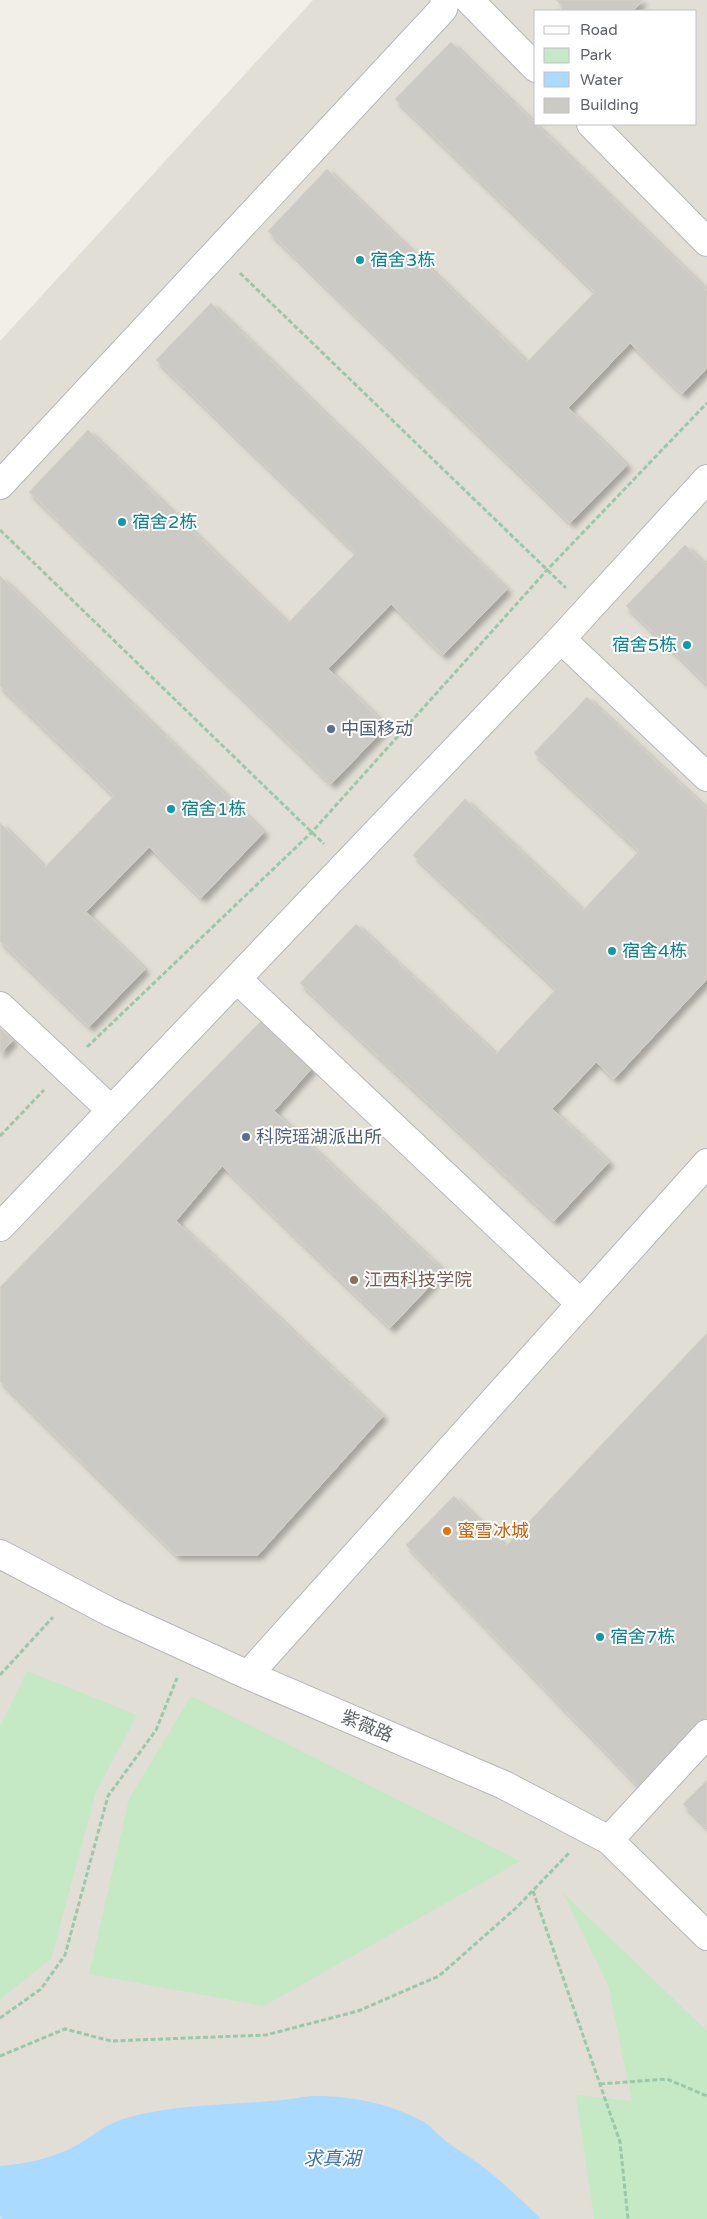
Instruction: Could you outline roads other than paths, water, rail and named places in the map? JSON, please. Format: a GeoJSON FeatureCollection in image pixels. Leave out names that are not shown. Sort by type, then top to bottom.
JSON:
{"type":"FeatureCollection","features":[{"type":"Feature","properties":{"kind":"street"},"geometry":{"type":"LineString","coordinates":[[0,485],[443,9],[445,0]]}},
{"type":"Feature","properties":{"kind":"street"},"geometry":{"type":"LineString","coordinates":[[469,0],[534,66]]}},
{"type":"Feature","properties":{"kind":"street"},"geometry":{"type":"LineString","coordinates":[[592,125],[707,242]]}},
{"type":"Feature","properties":{"kind":"street"},"geometry":{"type":"LineString","coordinates":[[0,1227],[561,639],[707,479]]}},
{"type":"Feature","properties":{"kind":"street"},"geometry":{"type":"LineString","coordinates":[[561,639],[707,777]]}},
{"type":"Feature","properties":{"kind":"street"},"geometry":{"type":"LineString","coordinates":[[237,979],[581,1304]]}},
{"type":"Feature","properties":{"kind":"street"},"geometry":{"type":"LineString","coordinates":[[0,1006],[111,1110]]}},
{"type":"Feature","properties":{"kind":"street"},"geometry":{"type":"LineString","coordinates":[[248,1675],[707,1163]]}},
{"type":"Feature","properties":{"kind":"street","name":"紫薇路"},"geometry":{"type":"LineString","coordinates":[[0,1554],[76,1592],[110,1612],[248,1675],[504,1785],[599,1835],[707,1936]]}},
{"type":"Feature","properties":{"kind":"street"},"geometry":{"type":"LineString","coordinates":[[599,1835],[707,1734]]}},
{"type":"Feature","properties":{"kind":"water","name":"求真湖"},"geometry":{"type":"Polygon","coordinates":[[[310,2096],[354,2099],[383,2105],[411,2115],[430,2126],[447,2142],[492,2174],[541,2219],[3,2219],[0,2215],[0,2166],[29,2162],[68,2150],[112,2123],[126,2118],[171,2109],[264,2102],[310,2096]]]}},
{"type":"Feature","properties":{"kind":"place","name":"宿舍3栋"},"geometry":{"type":"Point","coordinates":[360,260]}},
{"type":"Feature","properties":{"kind":"place","name":"宿舍2栋"},"geometry":{"type":"Point","coordinates":[122,522]}},
{"type":"Feature","properties":{"kind":"place","name":"宿舍5栋"},"geometry":{"type":"Point","coordinates":[687,645]}},
{"type":"Feature","properties":{"kind":"place","name":"中国移动"},"geometry":{"type":"Point","coordinates":[331,729]}},
{"type":"Feature","properties":{"kind":"place","name":"宿舍1栋"},"geometry":{"type":"Point","coordinates":[171,809]}},
{"type":"Feature","properties":{"kind":"place","name":"宿舍4栋"},"geometry":{"type":"Point","coordinates":[612,951]}},
{"type":"Feature","properties":{"kind":"place","name":"科院瑶湖派出所"},"geometry":{"type":"Point","coordinates":[246,1137]}},
{"type":"Feature","properties":{"kind":"place","name":"江西科技学院"},"geometry":{"type":"Point","coordinates":[354,1280]}},
{"type":"Feature","properties":{"kind":"place","name":"蜜雪冰城"},"geometry":{"type":"Point","coordinates":[447,1531]}},
{"type":"Feature","properties":{"kind":"place","name":"宿舍7栋"},"geometry":{"type":"Point","coordinates":[600,1637]}}]}
